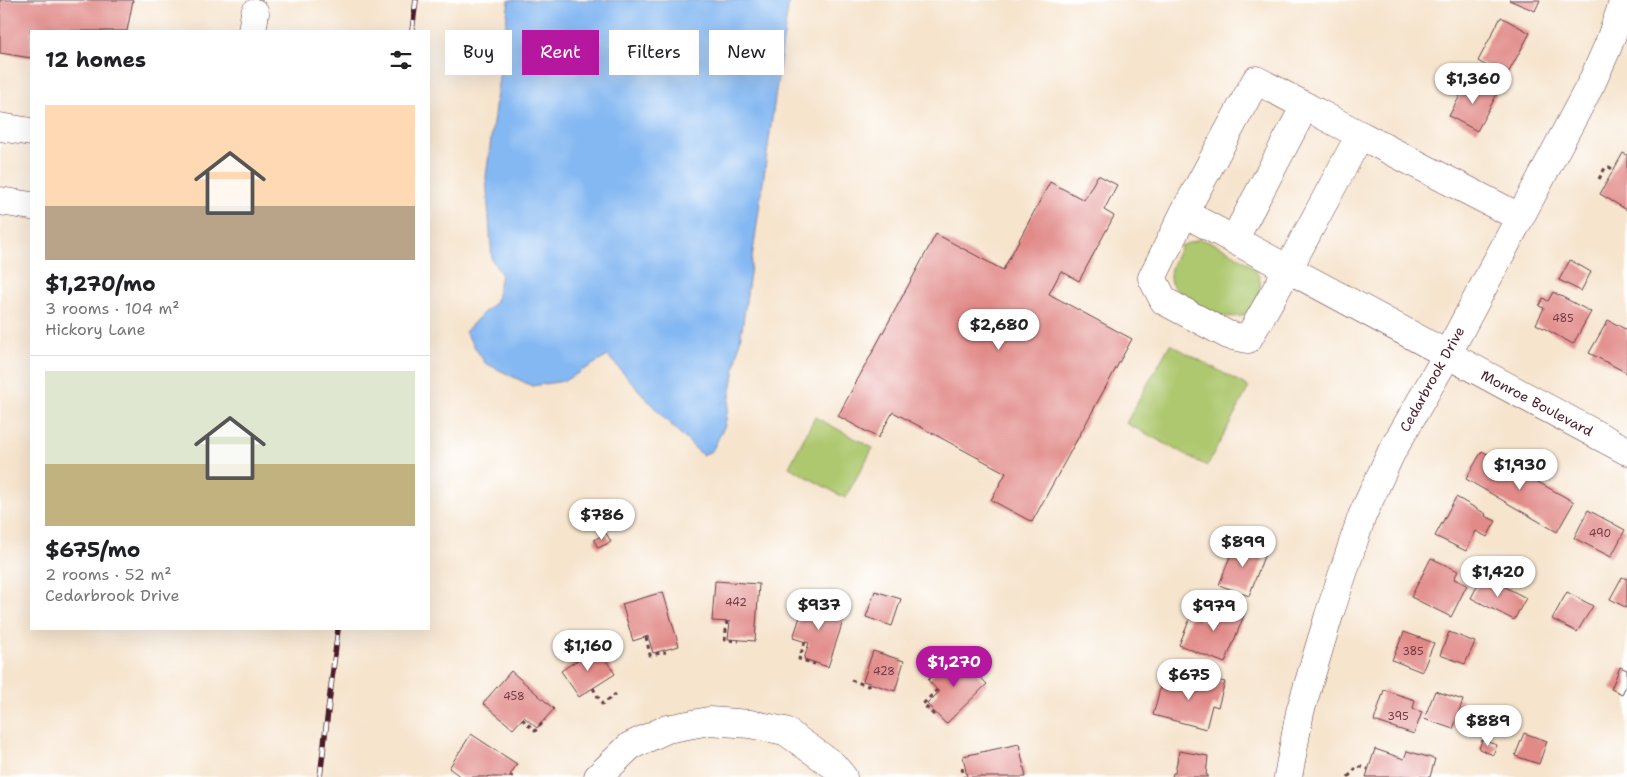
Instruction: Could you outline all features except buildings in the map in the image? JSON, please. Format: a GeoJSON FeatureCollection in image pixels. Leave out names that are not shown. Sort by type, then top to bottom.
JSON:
{"type":"FeatureCollection","features":[{"type":"Feature","properties":{"kind":"street","name":"Cedarbrook Drive"},"geometry":{"type":"LineString","coordinates":[[1288,777],[1300,712],[1329,615],[1360,522],[1391,453],[1447,355],[1592,82],[1608,46],[1624,0]]}},
{"type":"Feature","properties":{"kind":"street"},"geometry":{"type":"LineString","coordinates":[[1360,135],[1288,269],[1248,338],[1228,335],[1164,301],[1152,278],[1184,213],[1256,80],[1519,217]]}},
{"type":"Feature","properties":{"kind":"street"},"geometry":{"type":"LineString","coordinates":[[1234,240],[1305,106]]}},
{"type":"Feature","properties":{"kind":"street"},"geometry":{"type":"LineString","coordinates":[[0,127],[30,132]]}},
{"type":"Feature","properties":{"kind":"street"},"geometry":{"type":"LineString","coordinates":[[0,201],[30,206]]}},
{"type":"Feature","properties":{"kind":"street","name":"Monroe Boulevard"},"geometry":{"type":"LineString","coordinates":[[1184,213],[1627,451]]}},
{"type":"Feature","properties":{"kind":"street"},"geometry":{"type":"LineString","coordinates":[[598,777],[630,746],[668,729],[709,721],[750,724],[785,731],[833,765],[844,777]]}},
{"type":"Feature","properties":{"kind":"path"},"geometry":{"type":"LineString","coordinates":[[1599,179],[1605,168],[1609,167],[1614,170]]}},
{"type":"Feature","properties":{"kind":"path"},"geometry":{"type":"LineString","coordinates":[[727,622],[725,640],[738,642]]}},
{"type":"Feature","properties":{"kind":"path"},"geometry":{"type":"LineString","coordinates":[[646,637],[650,655],[666,652]]}},
{"type":"Feature","properties":{"kind":"path"},"geometry":{"type":"LineString","coordinates":[[804,642],[799,659],[814,664]]}},
{"type":"Feature","properties":{"kind":"path"},"geometry":{"type":"LineString","coordinates":[[851,680],[868,686],[869,683]]}},
{"type":"Feature","properties":{"kind":"path"},"geometry":{"type":"LineString","coordinates":[[593,688],[602,704],[616,694]]}},
{"type":"Feature","properties":{"kind":"path"},"geometry":{"type":"LineString","coordinates":[[934,714],[923,704],[937,690]]}},
{"type":"Feature","properties":{"kind":"path"},"geometry":{"type":"LineString","coordinates":[[522,719],[535,731],[545,720]]}},
{"type":"Feature","properties":{"kind":"path"},"geometry":{"type":"LineString","coordinates":[[1348,777],[1358,766],[1368,769]]}},
{"type":"Feature","properties":{"kind":"path"},"geometry":{"type":"LineString","coordinates":[[962,768],[964,777]]}},
{"type":"Feature","properties":{"kind":"green space"},"geometry":{"type":"Polygon","coordinates":[[[1199,239],[1230,251],[1257,272],[1260,284],[1259,291],[1252,307],[1244,315],[1232,317],[1217,314],[1186,297],[1171,283],[1171,269],[1181,246],[1199,239]]]}},
{"type":"Feature","properties":{"kind":"green space"},"geometry":{"type":"Polygon","coordinates":[[[1170,344],[1249,387],[1207,466],[1126,423],[1170,344]]]}},
{"type":"Feature","properties":{"kind":"green space"},"geometry":{"type":"Polygon","coordinates":[[[815,417],[873,448],[845,498],[789,467],[815,417]]]}},
{"type":"Feature","properties":{"kind":"water"},"geometry":{"type":"Polygon","coordinates":[[[509,0],[789,0],[784,35],[784,30],[709,30],[709,75],[778,75],[742,329],[725,425],[712,451],[702,455],[662,416],[608,356],[564,381],[532,386],[485,363],[465,332],[496,302],[501,274],[492,260],[486,177],[499,75],[512,75],[512,30],[505,30],[509,0]]]}},
{"type":"Feature","properties":{"kind":"railway"},"geometry":{"type":"LineString","coordinates":[[412,30],[416,0]]}},
{"type":"Feature","properties":{"kind":"railway"},"geometry":{"type":"LineString","coordinates":[[320,777],[338,630]]}}]}
